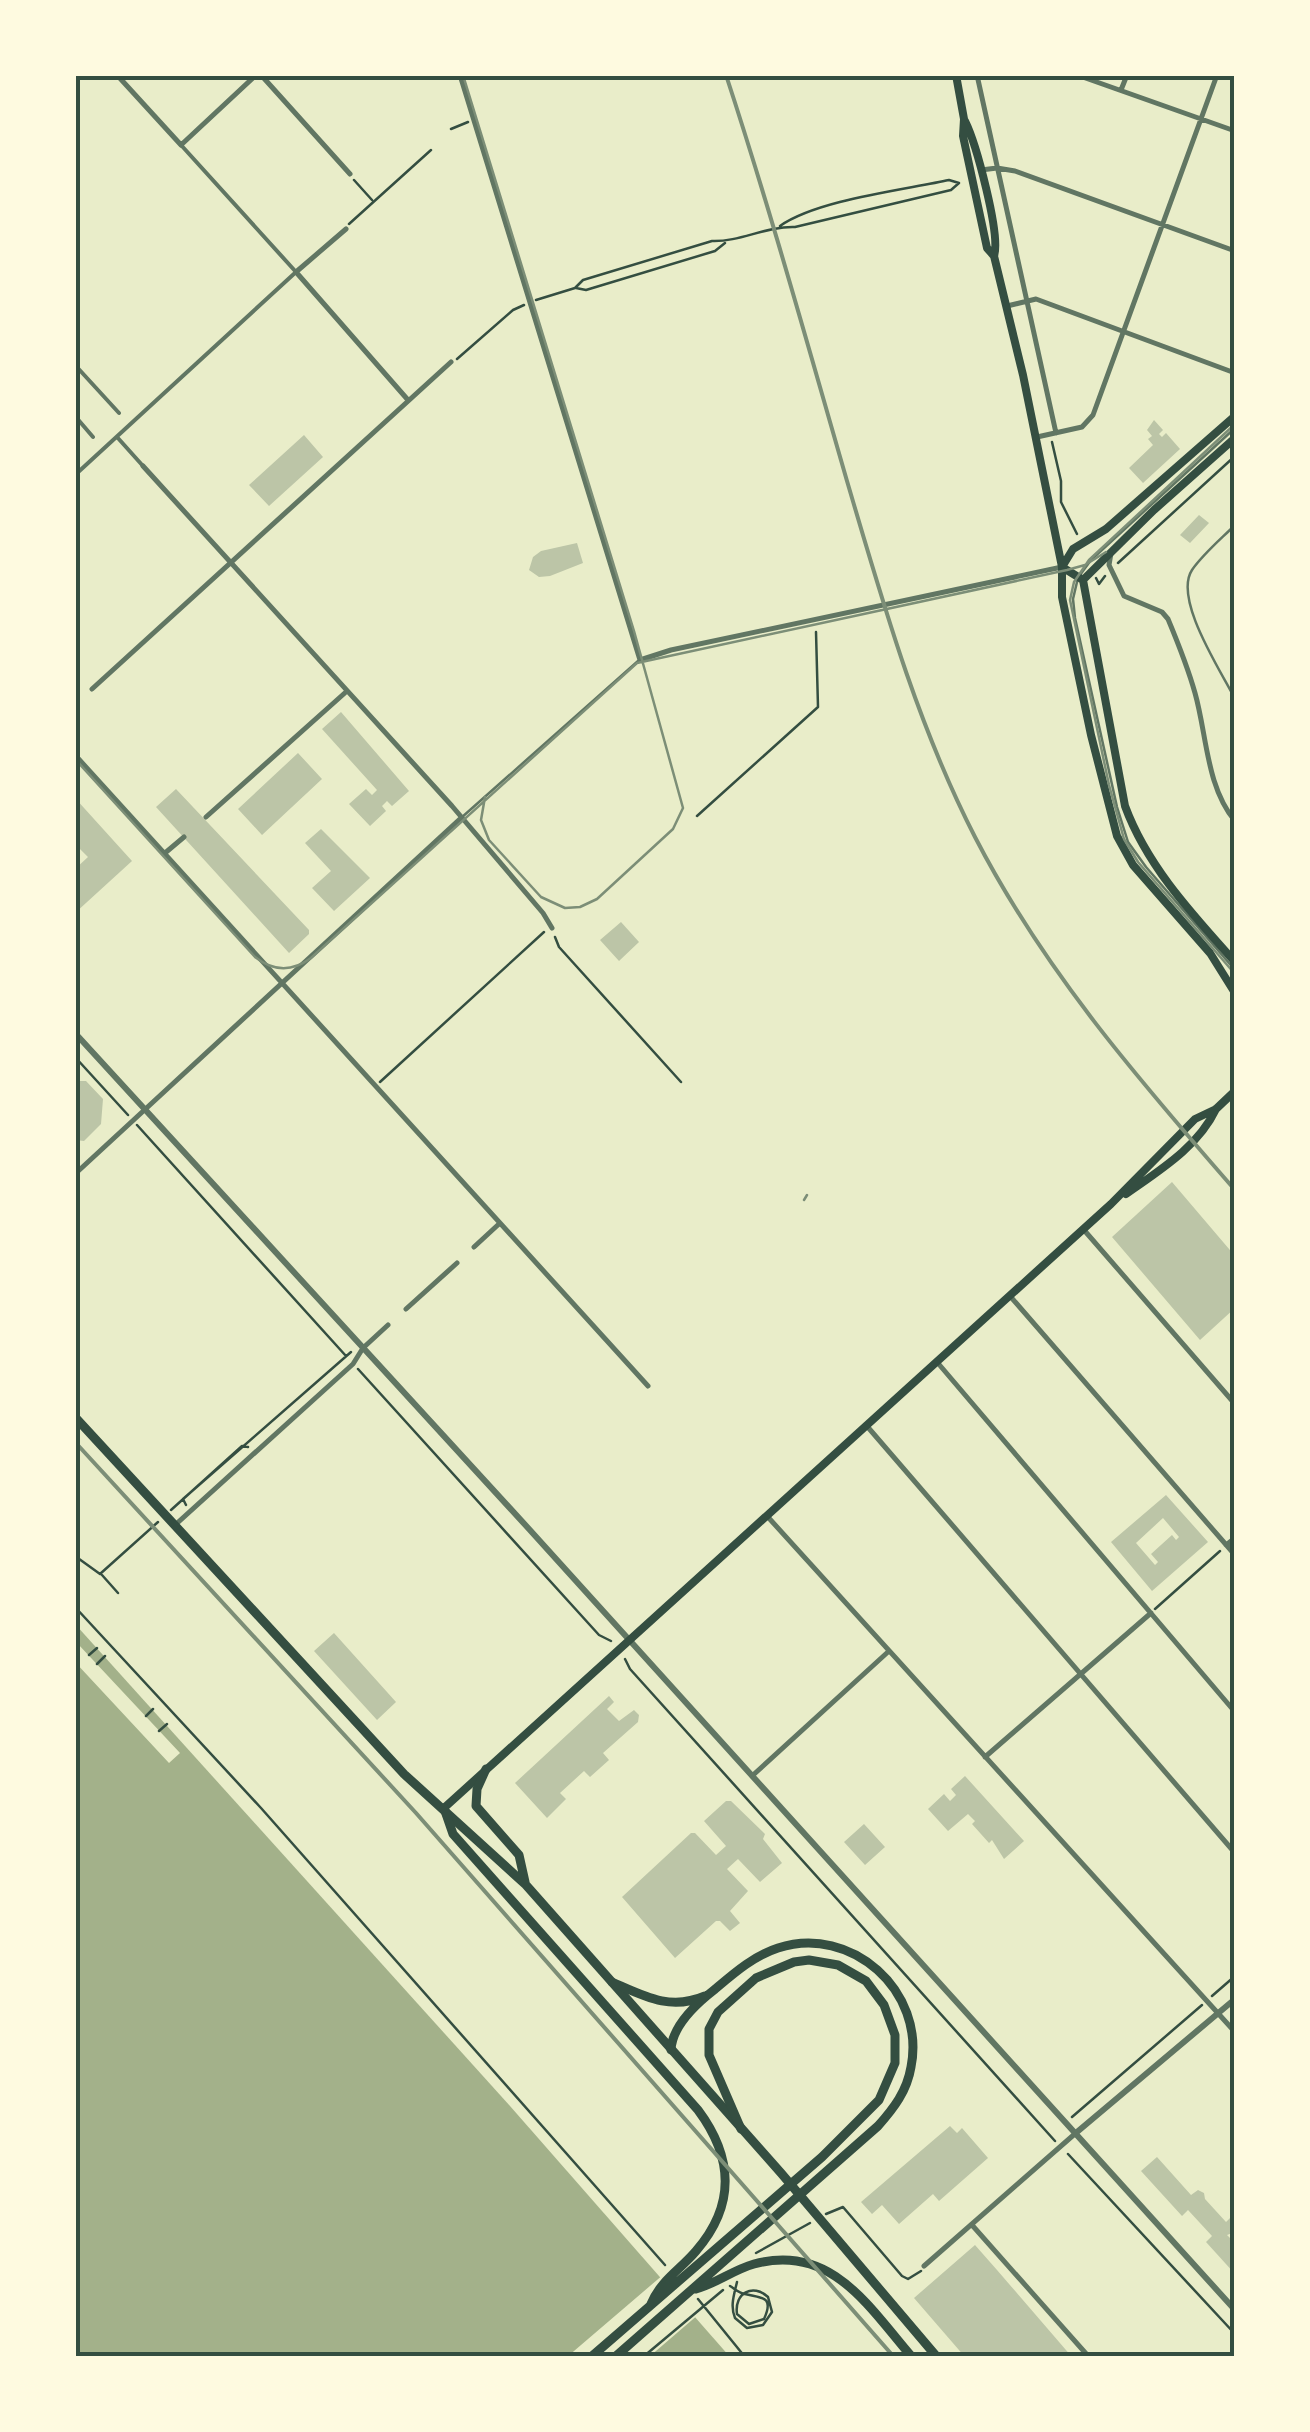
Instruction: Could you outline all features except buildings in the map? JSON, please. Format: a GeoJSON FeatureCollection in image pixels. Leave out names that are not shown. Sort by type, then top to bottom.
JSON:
{"type":"FeatureCollection","features":[{"type":"Feature","properties":{"kind":"main road"},"geometry":{"type":"LineString","coordinates":[[956,75],[976,199],[1006,306],[1062,567],[1062,596],[1112,823],[1133,865],[1210,953],[1235,993]]}},
{"type":"Feature","properties":{"kind":"main road"},"geometry":{"type":"LineString","coordinates":[[964,119],[972,136],[997,247],[994,256]]}},
{"type":"Feature","properties":{"kind":"main road"},"geometry":{"type":"LineString","coordinates":[[1062,567],[1073,549],[1106,529],[1235,416]]}},
{"type":"Feature","properties":{"kind":"main road"},"geometry":{"type":"LineString","coordinates":[[1081,579],[1235,438]]}},
{"type":"Feature","properties":{"kind":"main road"},"geometry":{"type":"LineString","coordinates":[[1062,567],[1081,579],[1124,806],[1137,839],[1160,873],[1235,962]]}},
{"type":"Feature","properties":{"kind":"main road"},"geometry":{"type":"LineString","coordinates":[[444,1808],[1084,1230],[1195,1119],[1216,1109],[1235,1092]]}},
{"type":"Feature","properties":{"kind":"main road"},"geometry":{"type":"LineString","coordinates":[[1112,1204],[1169,1163],[1206,1130],[1216,1109]]}},
{"type":"Feature","properties":{"kind":"main road"},"geometry":{"type":"LineString","coordinates":[[75,1417],[404,1774],[526,1885],[937,2357]]}},
{"type":"Feature","properties":{"kind":"main road"},"geometry":{"type":"LineString","coordinates":[[486,1770],[477,1789],[476,1806],[518,1855],[526,1885]]}},
{"type":"Feature","properties":{"kind":"main road"},"geometry":{"type":"LineString","coordinates":[[444,1808],[454,1834],[709,2125],[726,2166],[725,2192],[707,2237],[658,2286],[651,2305]]}},
{"type":"Feature","properties":{"kind":"main road"},"geometry":{"type":"LineString","coordinates":[[615,2357],[832,2169],[892,2110],[912,2066],[912,2032],[908,2015],[890,1982],[860,1956],[844,1949],[792,1944],[762,1955],[708,1995],[674,2029],[671,2050]]}},
{"type":"Feature","properties":{"kind":"main road"},"geometry":{"type":"LineString","coordinates":[[590,2357],[822,2157],[878,2100],[891,2076],[896,2049],[892,2021],[876,1990],[838,1965],[809,1960],[770,1970],[740,1990],[713,2019],[708,2042],[712,2069],[728,2092],[741,2129]]}},
{"type":"Feature","properties":{"kind":"main road"},"geometry":{"type":"LineString","coordinates":[[612,1982],[663,2002],[680,2004],[708,1995]]}},
{"type":"Feature","properties":{"kind":"main road"},"geometry":{"type":"LineString","coordinates":[[691,2289],[762,2262],[811,2262],[848,2284],[912,2357]]}},
{"type":"Feature","properties":{"kind":"street"},"geometry":{"type":"LineString","coordinates":[[117,75],[408,400]]}},
{"type":"Feature","properties":{"kind":"street"},"geometry":{"type":"LineString","coordinates":[[181,146],[259,75],[350,174]]}},
{"type":"Feature","properties":{"kind":"street"},"geometry":{"type":"LineString","coordinates":[[460,75],[640,660],[671,650],[1062,567]]}},
{"type":"Feature","properties":{"kind":"street"},"geometry":{"type":"LineString","coordinates":[[977,75],[1056,433]]}},
{"type":"Feature","properties":{"kind":"street"},"geometry":{"type":"LineString","coordinates":[[1077,75],[1235,131]]}},
{"type":"Feature","properties":{"kind":"street"},"geometry":{"type":"LineString","coordinates":[[1121,90],[1127,75]]}},
{"type":"Feature","properties":{"kind":"street"},"geometry":{"type":"LineString","coordinates":[[1034,438],[1082,427],[1090,420],[1217,75]]}},
{"type":"Feature","properties":{"kind":"street"},"geometry":{"type":"LineString","coordinates":[[980,170],[1015,171],[1235,251]]}},
{"type":"Feature","properties":{"kind":"street"},"geometry":{"type":"LineString","coordinates":[[75,475],[346,229]]}},
{"type":"Feature","properties":{"kind":"street"},"geometry":{"type":"LineString","coordinates":[[1006,306],[1036,300],[1235,373]]}},
{"type":"Feature","properties":{"kind":"street"},"geometry":{"type":"LineString","coordinates":[[92,690],[451,362]]}},
{"type":"Feature","properties":{"kind":"street"},"geometry":{"type":"LineString","coordinates":[[75,366],[119,414]]}},
{"type":"Feature","properties":{"kind":"street"},"geometry":{"type":"LineString","coordinates":[[75,416],[94,436]]}},
{"type":"Feature","properties":{"kind":"street"},"geometry":{"type":"LineString","coordinates":[[117,437],[461,818],[552,928]]}},
{"type":"Feature","properties":{"kind":"street"},"geometry":{"type":"LineString","coordinates":[[1111,552],[1109,565],[1124,596],[1162,612],[1172,629],[1195,694],[1215,785],[1235,820]]}},
{"type":"Feature","properties":{"kind":"street"},"geometry":{"type":"LineString","coordinates":[[206,818],[347,691]]}},
{"type":"Feature","properties":{"kind":"street"},"geometry":{"type":"LineString","coordinates":[[75,755],[648,1386]]}},
{"type":"Feature","properties":{"kind":"street"},"geometry":{"type":"LineString","coordinates":[[75,1174],[461,818]]}},
{"type":"Feature","properties":{"kind":"street"},"geometry":{"type":"LineString","coordinates":[[164,853],[184,837]]}},
{"type":"Feature","properties":{"kind":"street"},"geometry":{"type":"LineString","coordinates":[[75,1033],[1235,2310]]}},
{"type":"Feature","properties":{"kind":"street"},"geometry":{"type":"LineString","coordinates":[[474,1247],[500,1223]]}},
{"type":"Feature","properties":{"kind":"street"},"geometry":{"type":"LineString","coordinates":[[1084,1230],[1235,1404]]}},
{"type":"Feature","properties":{"kind":"street"},"geometry":{"type":"LineString","coordinates":[[406,1309],[457,1263]]}},
{"type":"Feature","properties":{"kind":"street"},"geometry":{"type":"LineString","coordinates":[[1010,1296],[1235,1556]]}},
{"type":"Feature","properties":{"kind":"street"},"geometry":{"type":"LineString","coordinates":[[175,1525],[353,1364],[363,1348],[388,1325]]}},
{"type":"Feature","properties":{"kind":"street"},"geometry":{"type":"LineString","coordinates":[[936,1362],[1233,1706]]}},
{"type":"Feature","properties":{"kind":"street"},"geometry":{"type":"LineString","coordinates":[[866,1425],[1235,1852]]}},
{"type":"Feature","properties":{"kind":"street"},"geometry":{"type":"LineString","coordinates":[[766,1515],[1235,2032]]}},
{"type":"Feature","properties":{"kind":"street"},"geometry":{"type":"LineString","coordinates":[[1226,1545],[1235,1538]]}},
{"type":"Feature","properties":{"kind":"street"},"geometry":{"type":"LineString","coordinates":[[985,1758],[1150,1613]]}},
{"type":"Feature","properties":{"kind":"street"},"geometry":{"type":"LineString","coordinates":[[752,1776],[890,1651]]}},
{"type":"Feature","properties":{"kind":"street"},"geometry":{"type":"LineString","coordinates":[[924,2266],[1235,1998]]}},
{"type":"Feature","properties":{"kind":"street"},"geometry":{"type":"LineString","coordinates":[[972,2224],[1090,2357]]}},
{"type":"Feature","properties":{"kind":"lane"},"geometry":{"type":"LineString","coordinates":[[1235,428],[1092,560],[1073,599],[1123,828],[1146,867],[1235,970]]}},
{"type":"Feature","properties":{"kind":"lane"},"geometry":{"type":"LineString","coordinates":[[1235,525],[1190,572],[1186,588],[1190,608],[1235,699]]}},
{"type":"Feature","properties":{"kind":"lane"},"geometry":{"type":"LineString","coordinates":[[461,818],[640,660]]}},
{"type":"Feature","properties":{"kind":"path"},"geometry":{"type":"LineString","coordinates":[[451,128],[474,120]]}},
{"type":"Feature","properties":{"kind":"path"},"geometry":{"type":"LineString","coordinates":[[346,229],[431,150]]}},
{"type":"Feature","properties":{"kind":"path"},"geometry":{"type":"LineString","coordinates":[[350,174],[373,201]]}},
{"type":"Feature","properties":{"kind":"path"},"geometry":{"type":"LineString","coordinates":[[451,362],[514,310],[530,302],[575,288],[586,290],[715,251],[727,242],[832,206],[949,180],[959,183],[951,190],[795,227],[779,226]]}},
{"type":"Feature","properties":{"kind":"path"},"geometry":{"type":"LineString","coordinates":[[575,288],[583,280],[712,241],[727,242]]}},
{"type":"Feature","properties":{"kind":"path"},"geometry":{"type":"LineString","coordinates":[[1125,557],[1235,456]]}},
{"type":"Feature","properties":{"kind":"path"},"geometry":{"type":"LineString","coordinates":[[1058,467],[1062,502],[1080,539]]}},
{"type":"Feature","properties":{"kind":"path"},"geometry":{"type":"LineString","coordinates":[[698,816],[818,708],[816,632]]}},
{"type":"Feature","properties":{"kind":"path"},"geometry":{"type":"LineString","coordinates":[[374,1086],[552,928],[559,947],[681,1082]]}},
{"type":"Feature","properties":{"kind":"path"},"geometry":{"type":"LineString","coordinates":[[75,1057],[599,1634],[609,1639],[642,1682],[1051,2133],[1235,1976]]}},
{"type":"Feature","properties":{"kind":"path"},"geometry":{"type":"LineString","coordinates":[[189,1506],[183,1499],[345,1355],[363,1348]]}},
{"type":"Feature","properties":{"kind":"path"},"geometry":{"type":"LineString","coordinates":[[1150,1613],[1226,1545]]}},
{"type":"Feature","properties":{"kind":"path"},"geometry":{"type":"LineString","coordinates":[[100,1574],[118,1593]]}},
{"type":"Feature","properties":{"kind":"path"},"geometry":{"type":"LineString","coordinates":[[75,1607],[261,1808],[664,2264]]}},
{"type":"Feature","properties":{"kind":"path"},"geometry":{"type":"LineString","coordinates":[[89,1656],[97,1648]]}},
{"type":"Feature","properties":{"kind":"path"},"geometry":{"type":"LineString","coordinates":[[97,1664],[105,1656]]}},
{"type":"Feature","properties":{"kind":"path"},"geometry":{"type":"LineString","coordinates":[[146,1716],[153,1709]]}},
{"type":"Feature","properties":{"kind":"path"},"geometry":{"type":"LineString","coordinates":[[159,1731],[167,1724]]}},
{"type":"Feature","properties":{"kind":"path"},"geometry":{"type":"LineString","coordinates":[[1060,2147],[1235,2334]]}},
{"type":"Feature","properties":{"kind":"path"},"geometry":{"type":"LineString","coordinates":[[869,2237],[902,2276],[914,2277],[924,2266]]}},
{"type":"Feature","properties":{"kind":"path"},"geometry":{"type":"LineString","coordinates":[[643,2357],[726,2288],[734,2287],[741,2293],[744,2294],[760,2295],[767,2303],[768,2312],[762,2322],[742,2320],[737,2314],[737,2301],[739,2297],[743,2293],[750,2290],[761,2291],[768,2297],[770,2317],[757,2328],[741,2325],[733,2314],[733,2300]]}},
{"type":"Feature","properties":{"kind":"path"},"geometry":{"type":"LineString","coordinates":[[691,2289],[745,2357]]}},
{"type":"Feature","properties":{"kind":"shaded area"},"geometry":{"type":"Polygon","coordinates":[[[75,1624],[510,2106],[730,2357],[75,2357],[75,1624]]]}},
{"type":"Feature","properties":{"kind":"pier"},"geometry":{"type":"Polygon","coordinates":[[[78,1644],[180,1753],[169,1763],[75,1662],[78,1644]]]}},
{"type":"Feature","properties":{"kind":"pier"},"geometry":{"type":"Polygon","coordinates":[[[664,2274],[699,2314],[649,2357],[567,2357],[664,2274]]]}},
{"type":"Feature","properties":{"kind":"tram line"},"geometry":{"type":"LineString","coordinates":[[463,75],[634,631],[683,808],[673,829],[597,899],[580,907],[565,908],[541,897],[489,840],[481,820],[485,797]]}},
{"type":"Feature","properties":{"kind":"tram line"},"geometry":{"type":"LineString","coordinates":[[1235,424],[1089,560],[1074,582],[1070,600],[1124,839],[1138,862],[1235,974]]}},
{"type":"Feature","properties":{"kind":"tram line"},"geometry":{"type":"LineString","coordinates":[[75,759],[255,957],[276,968],[290,968],[311,958],[637,663],[1067,570],[1085,565],[1106,552]]}},
{"type":"Feature","properties":{"kind":"tram line"},"geometry":{"type":"LineString","coordinates":[[804,1200],[807,1195]]}},
{"type":"Feature","properties":{"kind":"railway"},"geometry":{"type":"LineString","coordinates":[[726,75],[888,617],[954,794],[1002,886],[1062,977],[1128,1064],[1235,1190]]}},
{"type":"Feature","properties":{"kind":"railway"},"geometry":{"type":"LineString","coordinates":[[75,1442],[416,1813],[894,2357]]}}]}
